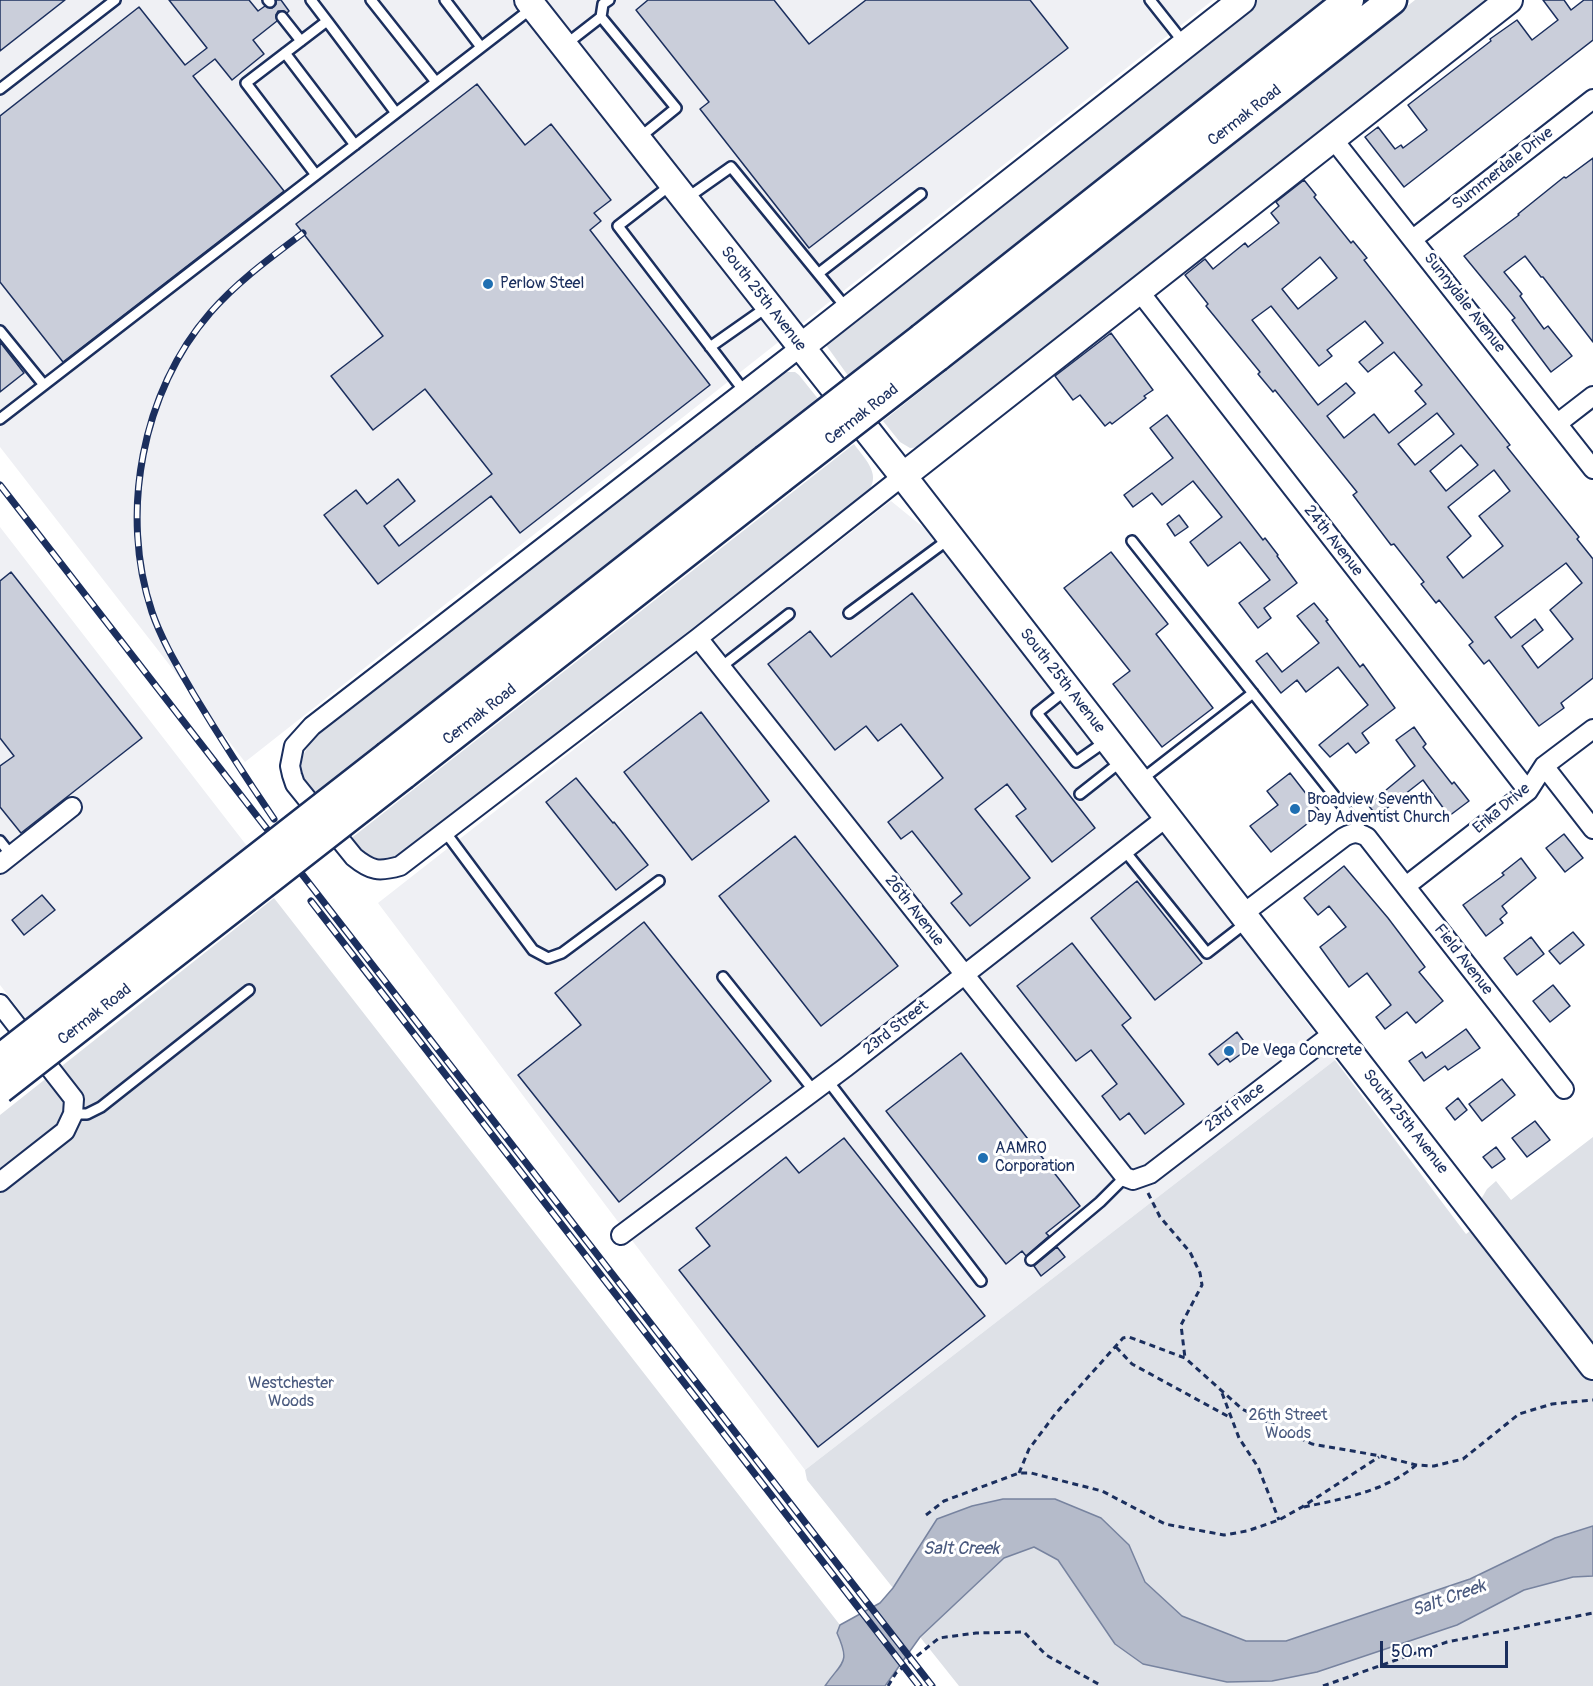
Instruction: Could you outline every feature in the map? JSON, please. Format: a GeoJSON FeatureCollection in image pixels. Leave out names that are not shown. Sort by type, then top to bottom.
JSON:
{"type":"FeatureCollection","features":[{"type":"Feature","properties":{"kind":"main road"},"geometry":{"type":"LineString","coordinates":[[801,347],[1242,0]]}},
{"type":"Feature","properties":{"kind":"main road","name":"Cermak Road"},"geometry":{"type":"LineString","coordinates":[[929,348],[1349,0]]}},
{"type":"Feature","properties":{"kind":"main road","name":"Cermak Road"},"geometry":{"type":"LineString","coordinates":[[0,1089],[395,766],[772,470],[929,348],[1392,0]]}},
{"type":"Feature","properties":{"kind":"main road"},"geometry":{"type":"LineString","coordinates":[[903,476],[1509,0]]}},
{"type":"Feature","properties":{"kind":"main road","name":"South 25th Avenue"},"geometry":{"type":"LineString","coordinates":[[531,2],[951,537],[1593,1366]]}},
{"type":"Feature","properties":{"kind":"main road","name":"Cermak Road"},"geometry":{"type":"LineString","coordinates":[[0,1059],[395,766]]}},
{"type":"Feature","properties":{"kind":"street","name":"Summerdale Drive"},"geometry":{"type":"LineString","coordinates":[[1413,239],[1593,99]]}},
{"type":"Feature","properties":{"kind":"street","name":"Sunnydale Avenue"},"geometry":{"type":"LineString","coordinates":[[1333,139],[1593,469]]}},
{"type":"Feature","properties":{"kind":"street","name":"24th Avenue"},"geometry":{"type":"LineString","coordinates":[[1139,291],[1528,791]]}},
{"type":"Feature","properties":{"kind":"street"},"geometry":{"type":"LineString","coordinates":[[801,347],[312,726],[294,746],[290,766],[295,784],[354,857],[365,867],[377,870],[400,866],[698,638],[903,476]]}},
{"type":"Feature","properties":{"kind":"street"},"geometry":{"type":"LineString","coordinates":[[1558,423],[1593,396]]}},
{"type":"Feature","properties":{"kind":"street","name":"26th Avenue"},"geometry":{"type":"LineString","coordinates":[[698,638],[965,975],[1133,1179]]}},
{"type":"Feature","properties":{"kind":"street","name":"Erika Drive"},"geometry":{"type":"LineString","coordinates":[[1406,886],[1528,791],[1544,766],[1593,729]]}},
{"type":"Feature","properties":{"kind":"street"},"geometry":{"type":"LineString","coordinates":[[1544,766],[1593,829]]}},
{"type":"Feature","properties":{"kind":"street"},"geometry":{"type":"LineString","coordinates":[[6,860],[72,807]]}},
{"type":"Feature","properties":{"kind":"street","name":"23rd Street"},"geometry":{"type":"LineString","coordinates":[[621,1235],[821,1086],[1167,817]]}},
{"type":"Feature","properties":{"kind":"street"},"geometry":{"type":"LineString","coordinates":[[1246,917],[1344,837],[1351,833],[1364,835]]}},
{"type":"Feature","properties":{"kind":"street","name":"Field Avenue"},"geometry":{"type":"LineString","coordinates":[[1364,835],[1564,1089]]}},
{"type":"Feature","properties":{"kind":"street"},"geometry":{"type":"LineString","coordinates":[[0,1004],[73,1106],[65,1131],[0,1182]]}},
{"type":"Feature","properties":{"kind":"street","name":"23rd Place"},"geometry":{"type":"LineString","coordinates":[[1133,1179],[1335,1032]]}},
{"type":"Feature","properties":{"kind":"lane"},"geometry":{"type":"LineString","coordinates":[[0,89],[115,0]]}},
{"type":"Feature","properties":{"kind":"lane"},"geometry":{"type":"LineString","coordinates":[[310,0],[396,113]]}},
{"type":"Feature","properties":{"kind":"lane"},"geometry":{"type":"LineString","coordinates":[[371,0],[436,82]]}},
{"type":"Feature","properties":{"kind":"lane"},"geometry":{"type":"LineString","coordinates":[[445,0],[481,47]]}},
{"type":"Feature","properties":{"kind":"lane"},"geometry":{"type":"LineString","coordinates":[[609,0],[603,4],[602,16],[676,108],[638,139]]}},
{"type":"Feature","properties":{"kind":"lane"},"geometry":{"type":"LineString","coordinates":[[1149,0],[1185,45]]}},
{"type":"Feature","properties":{"kind":"lane"},"geometry":{"type":"LineString","coordinates":[[0,419],[481,47],[531,2]]}},
{"type":"Feature","properties":{"kind":"lane"},"geometry":{"type":"LineString","coordinates":[[564,46],[602,16]]}},
{"type":"Feature","properties":{"kind":"lane"},"geometry":{"type":"LineString","coordinates":[[282,17],[301,41]]}},
{"type":"Feature","properties":{"kind":"lane"},"geometry":{"type":"LineString","coordinates":[[316,175],[246,83],[327,21]]}},
{"type":"Feature","properties":{"kind":"lane"},"geometry":{"type":"LineString","coordinates":[[285,53],[355,145]]}},
{"type":"Feature","properties":{"kind":"lane"},"geometry":{"type":"LineString","coordinates":[[744,391],[618,226],[679,191],[731,167],[849,310]]}},
{"type":"Feature","properties":{"kind":"lane"},"geometry":{"type":"LineString","coordinates":[[819,273],[921,194]]}},
{"type":"Feature","properties":{"kind":"lane"},"geometry":{"type":"LineString","coordinates":[[710,347],[769,306]]}},
{"type":"Feature","properties":{"kind":"lane"},"geometry":{"type":"LineString","coordinates":[[0,331],[44,385]]}},
{"type":"Feature","properties":{"kind":"lane"},"geometry":{"type":"LineString","coordinates":[[849,613],[951,537]]}},
{"type":"Feature","properties":{"kind":"lane"},"geometry":{"type":"LineString","coordinates":[[1132,541],[1364,835]]}},
{"type":"Feature","properties":{"kind":"lane"},"geometry":{"type":"LineString","coordinates":[[721,667],[789,614]]}},
{"type":"Feature","properties":{"kind":"lane"},"geometry":{"type":"LineString","coordinates":[[1068,689],[1037,713],[1076,762],[1107,740]]}},
{"type":"Feature","properties":{"kind":"lane"},"geometry":{"type":"LineString","coordinates":[[1139,781],[1253,693]]}},
{"type":"Feature","properties":{"kind":"lane"},"geometry":{"type":"LineString","coordinates":[[1080,794],[1123,760]]}},
{"type":"Feature","properties":{"kind":"lane"},"geometry":{"type":"LineString","coordinates":[[446,832],[533,950],[548,958],[562,953],[659,881]]}},
{"type":"Feature","properties":{"kind":"lane"},"geometry":{"type":"LineString","coordinates":[[0,841],[6,860]]}},
{"type":"Feature","properties":{"kind":"lane"},"geometry":{"type":"LineString","coordinates":[[1124,850],[1208,953],[1246,917]]}},
{"type":"Feature","properties":{"kind":"lane"},"geometry":{"type":"LineString","coordinates":[[723,977],[821,1086],[981,1281]]}},
{"type":"Feature","properties":{"kind":"lane"},"geometry":{"type":"LineString","coordinates":[[73,1106],[87,1114],[101,1107],[249,990]]}},
{"type":"Feature","properties":{"kind":"lane"},"geometry":{"type":"LineString","coordinates":[[1031,1260],[1100,1202],[1133,1179]]}},
{"type":"Feature","properties":{"kind":"path"},"geometry":{"type":"LineString","coordinates":[[1133,1179],[1190,1252],[1200,1274],[1202,1285],[1181,1325],[1185,1359]]}},
{"type":"Feature","properties":{"kind":"path"},"geometry":{"type":"LineString","coordinates":[[1019,1473],[1029,1449],[1056,1413],[1123,1338],[1129,1337],[1185,1359],[1242,1409],[1312,1444],[1381,1456],[1416,1465],[1434,1466],[1463,1459],[1518,1414],[1552,1404],[1593,1400]]}},
{"type":"Feature","properties":{"kind":"path"},"geometry":{"type":"LineString","coordinates":[[1116,1347],[1132,1364],[1232,1419]]}},
{"type":"Feature","properties":{"kind":"path"},"geometry":{"type":"LineString","coordinates":[[1222,1391],[1239,1438],[1258,1467],[1279,1520]]}},
{"type":"Feature","properties":{"kind":"path"},"geometry":{"type":"LineString","coordinates":[[926,1515],[944,1501],[1019,1473],[1031,1473],[1102,1491],[1166,1524],[1224,1535],[1247,1531],[1279,1520],[1381,1456]]}},
{"type":"Feature","properties":{"kind":"path"},"geometry":{"type":"LineString","coordinates":[[1302,1507],[1334,1501],[1379,1487],[1406,1474],[1416,1465]]}},
{"type":"Feature","properties":{"kind":"path"},"geometry":{"type":"LineString","coordinates":[[1323,1686],[1447,1642],[1593,1613]]}},
{"type":"Feature","properties":{"kind":"path"},"geometry":{"type":"LineString","coordinates":[[888,1686],[896,1673],[939,1638],[976,1633],[1024,1632],[1046,1655],[1102,1686]]}},
{"type":"Feature","properties":{"kind":"shaded area"},"geometry":{"type":"Polygon","coordinates":[[[0,0],[1213,0],[245,762],[0,447],[0,0]]]}},
{"type":"Feature","properties":{"kind":"shaded area"},"geometry":{"type":"Polygon","coordinates":[[[891,501],[945,545],[1335,1060],[805,1470],[378,903],[891,501]]]}},
{"type":"Feature","properties":{"kind":"shaded area"},"geometry":{"type":"Polygon","coordinates":[[[0,527],[247,846],[27,1020],[0,985],[0,527]]]}},
{"type":"Feature","properties":{"kind":"green space"},"geometry":{"type":"Polygon","coordinates":[[[1256,0],[1332,0],[849,377],[826,345],[833,331],[1256,0]]]}},
{"type":"Feature","properties":{"kind":"green space"},"geometry":{"type":"Polygon","coordinates":[[[1415,0],[1493,0],[923,447],[910,448],[900,442],[883,421],[1415,0]]]}},
{"type":"Feature","properties":{"kind":"green space"},"geometry":{"type":"Polygon","coordinates":[[[784,372],[795,372],[799,375],[819,400],[315,797],[305,780],[302,765],[306,750],[318,735],[784,372]]]}},
{"type":"Feature","properties":{"kind":"green space"},"geometry":{"type":"Polygon","coordinates":[[[854,444],[872,472],[872,484],[869,490],[410,849],[392,857],[378,859],[364,853],[349,840],[854,444]]]}},
{"type":"Feature","properties":{"kind":"green space","name":"Westchester Woods"},"geometry":{"type":"Polygon","coordinates":[[[274,898],[840,1625],[837,1633],[843,1651],[843,1662],[825,1686],[0,1686],[0,1115],[274,898]]]}},
{"type":"Feature","properties":{"kind":"green space","name":"26th Street Woods"},"geometry":{"type":"Polygon","coordinates":[[[1335,1060],[1466,1234],[1491,1216],[1480,1201],[1487,1189],[1496,1181],[1511,1200],[1593,1137],[1593,1686],[959,1686],[920,1637],[929,1628],[895,1585],[893,1588],[807,1480],[805,1470],[1335,1060]]]}},
{"type":"Feature","properties":{"kind":"water","name":"Salt Creek"},"geometry":{"type":"Polygon","coordinates":[[[1003,1499],[1055,1499],[1101,1518],[1129,1545],[1145,1582],[1182,1616],[1246,1641],[1286,1641],[1470,1579],[1555,1538],[1593,1526],[1593,1576],[1573,1577],[1524,1590],[1457,1625],[1317,1672],[1272,1681],[1227,1682],[1143,1664],[1115,1644],[1058,1560],[1034,1547],[1004,1558],[920,1637],[885,1686],[825,1686],[843,1662],[843,1651],[837,1633],[840,1625],[880,1603],[893,1588],[937,1519],[972,1506],[1003,1499]]]}},
{"type":"Feature","properties":{"kind":"building"},"geometry":{"type":"Polygon","coordinates":[[[0,0],[65,0],[0,51],[0,0]]]}},
{"type":"Feature","properties":{"kind":"building"},"geometry":{"type":"Polygon","coordinates":[[[169,0],[249,0],[258,11],[265,6],[272,8],[276,0],[281,0],[289,11],[287,13],[278,11],[277,21],[253,40],[264,54],[232,80],[215,59],[193,76],[284,191],[63,362],[0,282],[0,116],[139,7],[185,65],[207,48],[169,0]]]}},
{"type":"Feature","properties":{"kind":"building"},"geometry":{"type":"Polygon","coordinates":[[[648,0],[774,0],[809,44],[866,0],[1030,0],[1068,48],[809,248],[700,109],[709,102],[636,10],[648,0]]]}},
{"type":"Feature","properties":{"kind":"building"},"geometry":{"type":"Polygon","coordinates":[[[1543,0],[1564,0],[1571,10],[1584,0],[1593,0],[1593,40],[1404,187],[1365,137],[1378,127],[1395,149],[1401,145],[1403,148],[1427,130],[1408,105],[1517,20],[1532,40],[1558,20],[1543,0]]]}},
{"type":"Feature","properties":{"kind":"building","name":"Perlow Steel"},"geometry":{"type":"Polygon","coordinates":[[[477,84],[525,145],[551,124],[611,200],[594,213],[601,221],[590,230],[710,385],[520,533],[491,496],[378,584],[324,515],[356,490],[367,504],[398,479],[415,501],[384,526],[399,546],[492,474],[425,389],[373,430],[331,376],[383,336],[296,224],[477,84]]]}},
{"type":"Feature","properties":{"kind":"building"},"geometry":{"type":"Polygon","coordinates":[[[1593,158],[1593,342],[1525,256],[1504,272],[1522,294],[1520,296],[1544,329],[1548,326],[1572,356],[1551,372],[1512,320],[1515,318],[1464,256],[1519,215],[1564,177],[1566,178],[1593,158]]]}},
{"type":"Feature","properties":{"kind":"building"},"geometry":{"type":"Polygon","coordinates":[[[1304,180],[1316,195],[1314,197],[1351,243],[1353,241],[1367,258],[1364,260],[1510,445],[1507,447],[1579,537],[1577,539],[1593,559],[1593,678],[1561,703],[1564,708],[1539,726],[1489,660],[1484,664],[1469,645],[1473,642],[1439,600],[1436,603],[1421,584],[1424,582],[1394,544],[1391,545],[1353,495],[1357,492],[1275,390],[1273,392],[1258,374],[1260,372],[1206,306],[1208,304],[1185,275],[1205,259],[1213,269],[1245,243],[1248,247],[1279,223],[1271,213],[1279,206],[1276,202],[1304,180]],[[1320,257],[1282,289],[1298,309],[1337,278],[1320,257]],[[1271,306],[1252,320],[1318,405],[1346,383],[1355,393],[1327,416],[1344,438],[1374,414],[1389,433],[1426,404],[1415,391],[1422,385],[1394,352],[1368,372],[1359,362],[1383,343],[1365,321],[1327,350],[1332,356],[1319,366],[1271,306]],[[1437,413],[1398,444],[1415,465],[1454,434],[1437,413]],[[1461,445],[1430,471],[1446,491],[1478,465],[1461,445]],[[1494,470],[1448,507],[1471,536],[1447,557],[1463,578],[1503,546],[1479,516],[1510,491],[1494,470]],[[1566,563],[1495,617],[1511,638],[1535,619],[1543,630],[1522,646],[1538,668],[1573,639],[1550,610],[1582,583],[1566,563]]]}},
{"type":"Feature","properties":{"kind":"building"},"geometry":{"type":"Polygon","coordinates":[[[1111,333],[1153,390],[1112,424],[1110,422],[1105,426],[1080,395],[1073,400],[1055,376],[1111,333]]]}},
{"type":"Feature","properties":{"kind":"building"},"geometry":{"type":"Polygon","coordinates":[[[0,342],[24,373],[0,392],[0,342]]]}},
{"type":"Feature","properties":{"kind":"building"},"geometry":{"type":"Polygon","coordinates":[[[1167,415],[1263,540],[1265,538],[1297,583],[1264,608],[1271,618],[1258,628],[1239,603],[1270,580],[1240,542],[1208,566],[1190,542],[1222,517],[1193,481],[1162,505],[1152,493],[1133,507],[1124,495],[1173,458],[1150,428],[1167,415]]]}},
{"type":"Feature","properties":{"kind":"building"},"geometry":{"type":"Polygon","coordinates":[[[1179,515],[1188,527],[1175,536],[1167,524],[1179,515]]]}},
{"type":"Feature","properties":{"kind":"building"},"geometry":{"type":"Polygon","coordinates":[[[1111,552],[1168,624],[1156,634],[1213,708],[1162,747],[1113,684],[1130,671],[1064,588],[1111,552]]]}},
{"type":"Feature","properties":{"kind":"building"},"geometry":{"type":"Polygon","coordinates":[[[11,572],[142,738],[21,833],[0,807],[0,766],[14,756],[0,738],[0,581],[11,572]]]}},
{"type":"Feature","properties":{"kind":"building"},"geometry":{"type":"Polygon","coordinates":[[[912,593],[1095,828],[1052,862],[1016,816],[1026,809],[1007,784],[975,809],[1030,878],[970,926],[951,903],[962,894],[912,831],[901,839],[888,822],[943,778],[901,724],[878,741],[866,726],[835,750],[768,664],[810,631],[831,657],[912,593]]]}},
{"type":"Feature","properties":{"kind":"building"},"geometry":{"type":"Polygon","coordinates":[[[1314,603],[1360,667],[1363,664],[1395,708],[1362,733],[1369,743],[1356,753],[1348,743],[1330,757],[1319,745],[1368,705],[1338,667],[1306,692],[1297,680],[1281,693],[1256,661],[1267,653],[1282,672],[1319,643],[1297,616],[1314,603]]]}},
{"type":"Feature","properties":{"kind":"building"},"geometry":{"type":"Polygon","coordinates":[[[701,712],[769,801],[692,860],[624,772],[701,712]]]}},
{"type":"Feature","properties":{"kind":"building"},"geometry":{"type":"Polygon","coordinates":[[[1414,727],[1426,744],[1423,747],[1452,784],[1454,782],[1469,801],[1449,816],[1423,780],[1377,816],[1368,805],[1415,766],[1396,740],[1414,727]]]}},
{"type":"Feature","properties":{"kind":"building","name":"Broadview Seventh Day Adventist Church"},"geometry":{"type":"Polygon","coordinates":[[[1290,773],[1321,813],[1271,852],[1250,826],[1278,805],[1267,791],[1290,773]]]}},
{"type":"Feature","properties":{"kind":"building"},"geometry":{"type":"Polygon","coordinates":[[[576,778],[648,865],[616,890],[546,802],[576,778]]]}},
{"type":"Feature","properties":{"kind":"building"},"geometry":{"type":"Polygon","coordinates":[[[1564,834],[1583,858],[1565,872],[1546,848],[1564,834]]]}},
{"type":"Feature","properties":{"kind":"building"},"geometry":{"type":"Polygon","coordinates":[[[795,836],[898,966],[821,1026],[719,896],[795,836]]]}},
{"type":"Feature","properties":{"kind":"building"},"geometry":{"type":"Polygon","coordinates":[[[1521,858],[1536,878],[1502,906],[1507,913],[1500,919],[1503,923],[1486,936],[1463,905],[1504,875],[1502,873],[1521,858]]]}},
{"type":"Feature","properties":{"kind":"building"},"geometry":{"type":"Polygon","coordinates":[[[1344,866],[1425,967],[1419,972],[1443,1001],[1416,1023],[1407,1012],[1385,1029],[1376,1017],[1391,1005],[1367,973],[1349,987],[1320,947],[1346,927],[1329,906],[1318,915],[1304,898],[1344,866]]]}},
{"type":"Feature","properties":{"kind":"building"},"geometry":{"type":"Polygon","coordinates":[[[1137,881],[1202,963],[1155,1000],[1091,918],[1137,881]]]}},
{"type":"Feature","properties":{"kind":"building"},"geometry":{"type":"Polygon","coordinates":[[[42,895],[55,910],[24,935],[12,920],[42,895]]]}},
{"type":"Feature","properties":{"kind":"building"},"geometry":{"type":"Polygon","coordinates":[[[644,922],[771,1081],[619,1202],[518,1075],[581,1025],[555,993],[644,922]]]}},
{"type":"Feature","properties":{"kind":"building"},"geometry":{"type":"Polygon","coordinates":[[[1573,932],[1584,945],[1560,964],[1549,951],[1573,932]]]}},
{"type":"Feature","properties":{"kind":"building"},"geometry":{"type":"Polygon","coordinates":[[[1531,937],[1544,954],[1517,975],[1504,958],[1531,937]]]}},
{"type":"Feature","properties":{"kind":"building"},"geometry":{"type":"Polygon","coordinates":[[[1072,943],[1131,1018],[1122,1025],[1184,1104],[1145,1134],[1129,1113],[1120,1120],[1102,1096],[1117,1084],[1091,1050],[1076,1061],[1017,986],[1072,943]]]}},
{"type":"Feature","properties":{"kind":"building"},"geometry":{"type":"Polygon","coordinates":[[[1553,985],[1570,1006],[1550,1022],[1533,1001],[1553,985]]]}},
{"type":"Feature","properties":{"kind":"building"},"geometry":{"type":"Polygon","coordinates":[[[1466,1029],[1480,1048],[1448,1070],[1445,1066],[1424,1081],[1409,1061],[1422,1052],[1426,1058],[1466,1029]]]}},
{"type":"Feature","properties":{"kind":"building","name":"De Vega Concrete"},"geometry":{"type":"Polygon","coordinates":[[[1237,1032],[1249,1048],[1230,1062],[1227,1058],[1218,1065],[1209,1054],[1237,1032]]]}},
{"type":"Feature","properties":{"kind":"building","name":"AAMRO Corporation"},"geometry":{"type":"Polygon","coordinates":[[[961,1053],[1080,1206],[1046,1233],[1049,1236],[1026,1256],[1022,1251],[1006,1264],[886,1111],[961,1053]]]}},
{"type":"Feature","properties":{"kind":"building"},"geometry":{"type":"Polygon","coordinates":[[[1502,1079],[1515,1095],[1482,1121],[1469,1104],[1502,1079]]]}},
{"type":"Feature","properties":{"kind":"building"},"geometry":{"type":"Polygon","coordinates":[[[1458,1098],[1467,1110],[1455,1120],[1446,1108],[1458,1098]]]}},
{"type":"Feature","properties":{"kind":"building"},"geometry":{"type":"Polygon","coordinates":[[[1535,1121],[1550,1140],[1527,1157],[1512,1138],[1535,1121]]]}},
{"type":"Feature","properties":{"kind":"building"},"geometry":{"type":"Polygon","coordinates":[[[844,1138],[985,1316],[818,1447],[679,1270],[710,1246],[696,1228],[786,1157],[799,1173],[844,1138]]]}},
{"type":"Feature","properties":{"kind":"building"},"geometry":{"type":"Polygon","coordinates":[[[1496,1147],[1505,1159],[1492,1168],[1483,1157],[1496,1147]]]}},
{"type":"Feature","properties":{"kind":"building"},"geometry":{"type":"Polygon","coordinates":[[[1057,1247],[1065,1257],[1041,1276],[1034,1266],[1057,1247]]]}},
{"type":"Feature","properties":{"kind":"railway"},"geometry":{"type":"LineString","coordinates":[[274,819],[193,693],[156,623],[142,574],[138,535],[138,495],[143,455],[153,416],[168,379],[187,344],[210,313],[231,291],[303,233]]}},
{"type":"Feature","properties":{"kind":"railway"},"geometry":{"type":"LineString","coordinates":[[0,485],[932,1686]]}},
{"type":"Feature","properties":{"kind":"railway"},"geometry":{"type":"LineString","coordinates":[[311,901],[919,1686]]}},
{"type":"Feature","properties":{"kind":"place","name":"Perlow Steel"},"geometry":{"type":"Point","coordinates":[488,284]}},
{"type":"Feature","properties":{"kind":"place","name":"Broadview Seventh Day Adventist Church"},"geometry":{"type":"Point","coordinates":[1295,809]}},
{"type":"Feature","properties":{"kind":"place","name":"De Vega Concrete"},"geometry":{"type":"Point","coordinates":[1229,1051]}},
{"type":"Feature","properties":{"kind":"place","name":"AAMRO Corporation"},"geometry":{"type":"Point","coordinates":[983,1158]}}]}
